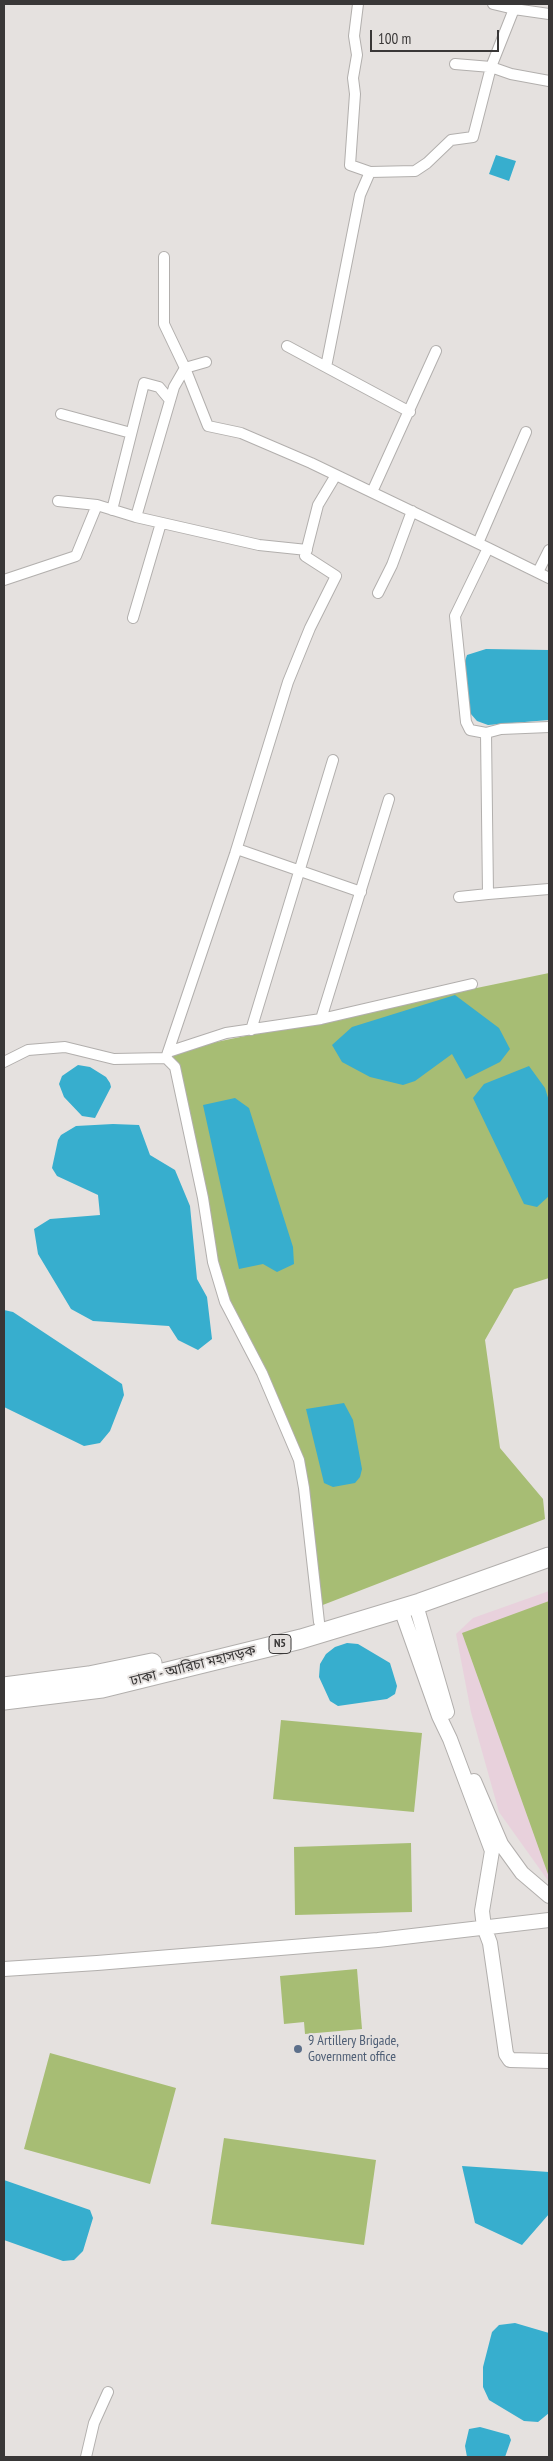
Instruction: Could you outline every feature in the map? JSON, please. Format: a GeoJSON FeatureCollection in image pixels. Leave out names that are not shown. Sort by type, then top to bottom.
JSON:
{"type":"FeatureCollection","features":[{"type":"Feature","properties":{"kind":"highway","name":"N5"},"geometry":{"type":"LineString","coordinates":[[4,1687],[89,1676],[220,1650],[485,1571],[549,1548]]}},
{"type":"Feature","properties":{"kind":"highway","name":"ঢাকা - আরিচা মহাসড়ক"},"geometry":{"type":"LineString","coordinates":[[4,1700],[102,1688],[302,1639],[408,1607],[549,1557]]}},
{"type":"Feature","properties":{"kind":"street"},"geometry":{"type":"LineString","coordinates":[[358,4],[354,36],[357,56],[354,78],[355,94],[350,164],[370,172],[415,171],[427,163],[451,140],[473,137],[491,67],[515,6]]}},
{"type":"Feature","properties":{"kind":"street"},"geometry":{"type":"LineString","coordinates":[[493,4],[515,6],[549,14]]}},
{"type":"Feature","properties":{"kind":"street"},"geometry":{"type":"LineString","coordinates":[[455,64],[491,67],[511,74],[549,81]]}},
{"type":"Feature","properties":{"kind":"street"},"geometry":{"type":"LineString","coordinates":[[326,368],[360,195],[370,172]]}},
{"type":"Feature","properties":{"kind":"street"},"geometry":{"type":"LineString","coordinates":[[164,257],[164,324],[185,368],[208,426],[241,433],[336,475],[549,578]]}},
{"type":"Feature","properties":{"kind":"street"},"geometry":{"type":"LineString","coordinates":[[287,346],[410,412]]}},
{"type":"Feature","properties":{"kind":"street"},"geometry":{"type":"LineString","coordinates":[[372,492],[436,352]]}},
{"type":"Feature","properties":{"kind":"street"},"geometry":{"type":"LineString","coordinates":[[136,517],[169,399],[185,368],[206,362]]}},
{"type":"Feature","properties":{"kind":"street"},"geometry":{"type":"LineString","coordinates":[[112,510],[144,384],[159,387],[169,399]]}},
{"type":"Feature","properties":{"kind":"street"},"geometry":{"type":"LineString","coordinates":[[61,414],[131,433]]}},
{"type":"Feature","properties":{"kind":"street"},"geometry":{"type":"LineString","coordinates":[[478,543],[526,432]]}},
{"type":"Feature","properties":{"kind":"street"},"geometry":{"type":"LineString","coordinates":[[167,1055],[237,849],[288,682],[310,628],[336,576],[305,556],[318,505],[336,475]]}},
{"type":"Feature","properties":{"kind":"street"},"geometry":{"type":"LineString","coordinates":[[58,501],[96,505],[136,517],[259,545],[307,550]]}},
{"type":"Feature","properties":{"kind":"street"},"geometry":{"type":"LineString","coordinates":[[4,580],[76,556],[96,505]]}},
{"type":"Feature","properties":{"kind":"street"},"geometry":{"type":"LineString","coordinates":[[378,593],[392,565],[412,511]]}},
{"type":"Feature","properties":{"kind":"street"},"geometry":{"type":"LineString","coordinates":[[133,618],[161,523]]}},
{"type":"Feature","properties":{"kind":"street"},"geometry":{"type":"LineString","coordinates":[[488,548],[455,616],[463,714],[470,730],[486,733],[502,729],[549,727]]}},
{"type":"Feature","properties":{"kind":"street"},"geometry":{"type":"LineString","coordinates":[[538,572],[549,550]]}},
{"type":"Feature","properties":{"kind":"street"},"geometry":{"type":"LineString","coordinates":[[486,733],[488,894]]}},
{"type":"Feature","properties":{"kind":"street"},"geometry":{"type":"LineString","coordinates":[[251,1030],[333,760]]}},
{"type":"Feature","properties":{"kind":"street"},"geometry":{"type":"LineString","coordinates":[[321,1019],[389,799]]}},
{"type":"Feature","properties":{"kind":"street"},"geometry":{"type":"LineString","coordinates":[[237,849],[361,892]]}},
{"type":"Feature","properties":{"kind":"street"},"geometry":{"type":"LineString","coordinates":[[459,897],[549,889]]}},
{"type":"Feature","properties":{"kind":"street"},"geometry":{"type":"LineString","coordinates":[[4,1062],[28,1050],[65,1047],[114,1059],[167,1055],[226,1033],[321,1019],[472,984]]}},
{"type":"Feature","properties":{"kind":"street"},"geometry":{"type":"LineString","coordinates":[[167,1055],[175,1067],[203,1198],[213,1262],[225,1302],[262,1373],[299,1460],[304,1488],[319,1622]]}},
{"type":"Feature","properties":{"kind":"street"},"geometry":{"type":"LineString","coordinates":[[408,1607],[473,1779],[502,1844],[522,1873],[549,1896]]}},
{"type":"Feature","properties":{"kind":"street"},"geometry":{"type":"LineString","coordinates":[[408,1607],[439,1716],[450,1739],[492,1851],[482,1911],[484,1928],[490,1943],[506,2054],[510,2060],[549,2061]]}},
{"type":"Feature","properties":{"kind":"street"},"geometry":{"type":"LineString","coordinates":[[4,1969],[97,1964],[378,1940],[549,1920]]}},
{"type":"Feature","properties":{"kind":"street"},"geometry":{"type":"LineString","coordinates":[[86,2457],[94,2423],[108,2392]]}},
{"type":"Feature","properties":{"kind":"shaded area"},"geometry":{"type":"Polygon","coordinates":[[[549,1591],[549,1882],[499,1812],[471,1712],[456,1634],[473,1618],[549,1591]]]}},
{"type":"Feature","properties":{"kind":"green space"},"geometry":{"type":"Polygon","coordinates":[[[549,973],[549,1278],[514,1289],[485,1340],[500,1448],[543,1499],[545,1519],[315,1608],[299,1460],[218,1279],[168,1052],[549,973]]]}},
{"type":"Feature","properties":{"kind":"green space"},"geometry":{"type":"Polygon","coordinates":[[[549,1601],[549,1877],[462,1633],[549,1601]]]}},
{"type":"Feature","properties":{"kind":"green space"},"geometry":{"type":"Polygon","coordinates":[[[281,1720],[422,1733],[414,1812],[273,1799],[281,1720]]]}},
{"type":"Feature","properties":{"kind":"green space"},"geometry":{"type":"Polygon","coordinates":[[[411,1843],[412,1912],[295,1915],[294,1847],[411,1843]]]}},
{"type":"Feature","properties":{"kind":"green space"},"geometry":{"type":"Polygon","coordinates":[[[357,1969],[362,2029],[305,2034],[304,2022],[284,2024],[280,1976],[357,1969]]]}},
{"type":"Feature","properties":{"kind":"green space"},"geometry":{"type":"Polygon","coordinates":[[[50,2053],[176,2088],[150,2184],[24,2149],[50,2053]]]}},
{"type":"Feature","properties":{"kind":"green space"},"geometry":{"type":"Polygon","coordinates":[[[224,2138],[376,2160],[364,2245],[211,2224],[224,2138]]]}},
{"type":"Feature","properties":{"kind":"water"},"geometry":{"type":"Polygon","coordinates":[[[496,155],[516,161],[509,181],[489,174],[496,155]]]}},
{"type":"Feature","properties":{"kind":"water"},"geometry":{"type":"Polygon","coordinates":[[[486,649],[549,650],[549,720],[488,725],[477,721],[470,713],[465,661],[467,655],[486,649]]]}},
{"type":"Feature","properties":{"kind":"water"},"geometry":{"type":"Polygon","coordinates":[[[455,995],[499,1028],[510,1049],[500,1062],[466,1079],[452,1054],[415,1081],[403,1085],[370,1077],[342,1062],[332,1045],[352,1027],[455,995]]]}},
{"type":"Feature","properties":{"kind":"water"},"geometry":{"type":"Polygon","coordinates":[[[78,1065],[90,1067],[106,1077],[110,1083],[111,1087],[95,1118],[82,1116],[64,1097],[59,1084],[62,1076],[78,1065]]]}},
{"type":"Feature","properties":{"kind":"water"},"geometry":{"type":"Polygon","coordinates":[[[529,1066],[545,1088],[549,1101],[549,1196],[537,1207],[524,1204],[473,1098],[484,1084],[529,1066]]]}},
{"type":"Feature","properties":{"kind":"water"},"geometry":{"type":"Polygon","coordinates":[[[235,1098],[249,1108],[293,1247],[294,1264],[277,1272],[263,1264],[239,1269],[203,1105],[235,1098]]]}},
{"type":"Feature","properties":{"kind":"water"},"geometry":{"type":"Polygon","coordinates":[[[139,1125],[150,1155],[175,1170],[190,1206],[197,1279],[207,1297],[212,1339],[198,1350],[178,1340],[169,1326],[93,1321],[71,1309],[38,1254],[34,1229],[50,1219],[100,1215],[98,1195],[57,1176],[52,1168],[58,1140],[61,1135],[76,1126],[139,1125]]]}},
{"type":"Feature","properties":{"kind":"water"},"geometry":{"type":"Polygon","coordinates":[[[4,1310],[13,1312],[122,1384],[124,1395],[110,1431],[100,1443],[84,1446],[4,1407],[4,1310]]]}},
{"type":"Feature","properties":{"kind":"water"},"geometry":{"type":"Polygon","coordinates":[[[344,1403],[353,1420],[362,1469],[360,1477],[355,1483],[333,1487],[324,1483],[306,1409],[344,1403]]]}},
{"type":"Feature","properties":{"kind":"water"},"geometry":{"type":"Polygon","coordinates":[[[347,1643],[358,1644],[390,1663],[397,1686],[395,1694],[387,1699],[338,1706],[330,1701],[319,1677],[320,1664],[326,1654],[335,1647],[347,1643]]]}},
{"type":"Feature","properties":{"kind":"water"},"geometry":{"type":"Polygon","coordinates":[[[462,2166],[549,2172],[549,2214],[522,2245],[475,2223],[462,2166]]]}},
{"type":"Feature","properties":{"kind":"water"},"geometry":{"type":"Polygon","coordinates":[[[4,2180],[90,2210],[93,2218],[83,2251],[74,2260],[63,2261],[4,2240],[4,2180]]]}},
{"type":"Feature","properties":{"kind":"water"},"geometry":{"type":"Polygon","coordinates":[[[515,2323],[549,2333],[549,2413],[538,2422],[524,2421],[489,2400],[483,2387],[483,2367],[492,2332],[499,2325],[515,2323]]]}},
{"type":"Feature","properties":{"kind":"water"},"geometry":{"type":"Polygon","coordinates":[[[480,2427],[509,2435],[511,2440],[505,2457],[467,2457],[465,2446],[469,2429],[480,2427]]]}},
{"type":"Feature","properties":{"kind":"place","name":"9 Artillery Brigade, Government office"},"geometry":{"type":"Point","coordinates":[298,2049]}}]}
